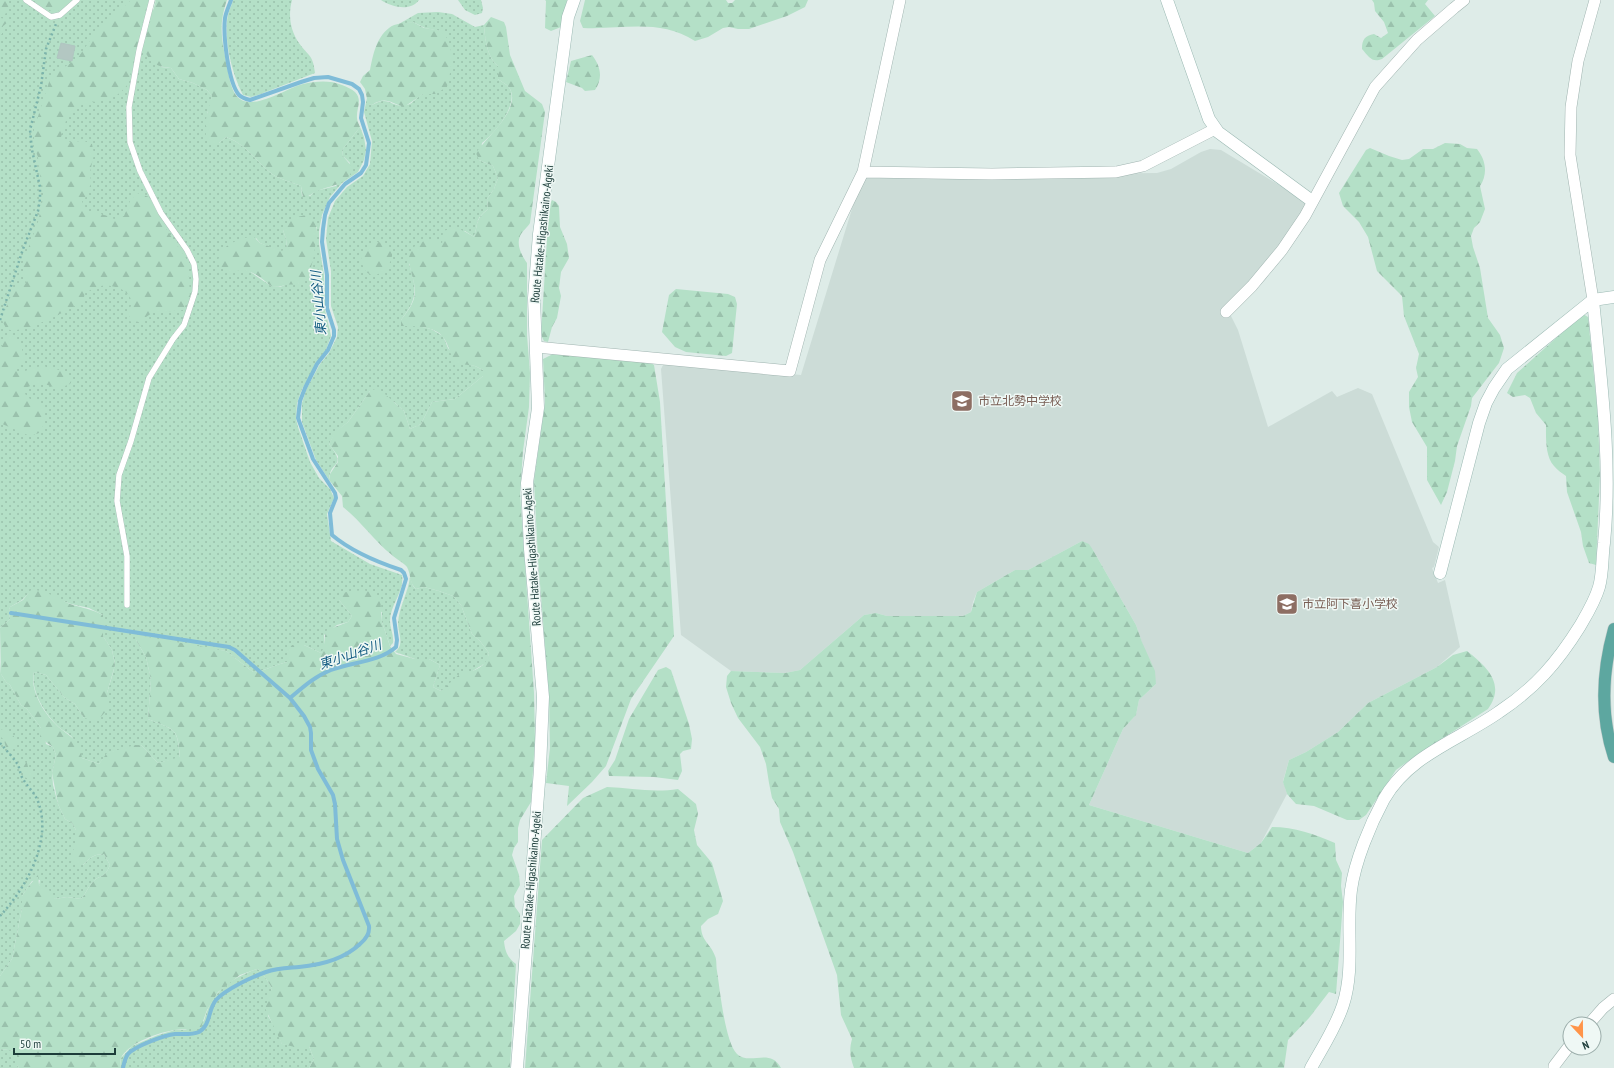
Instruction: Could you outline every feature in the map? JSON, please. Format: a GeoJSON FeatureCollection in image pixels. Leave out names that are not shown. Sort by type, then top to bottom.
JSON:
{"type":"FeatureCollection","features":[{"type":"Feature","properties":{"kind":"main road"},"geometry":{"type":"LineString","coordinates":[[1614,630],[1605,668],[1604,693],[1604,715],[1607,734],[1614,758]]}},
{"type":"Feature","properties":{"kind":"street","name":"Route Hatake-Higashikaino-Ageki"},"geometry":{"type":"LineString","coordinates":[[517,1068],[540,769],[542,705],[530,549],[527,483],[538,408],[534,298],[539,234],[568,17],[574,0]]}},
{"type":"Feature","properties":{"kind":"street"},"geometry":{"type":"LineString","coordinates":[[536,347],[790,371],[820,260],[863,172],[900,0]]}},
{"type":"Feature","properties":{"kind":"street"},"geometry":{"type":"LineString","coordinates":[[1167,0],[1209,119],[1215,128],[1218,132],[1312,201]]}},
{"type":"Feature","properties":{"kind":"street"},"geometry":{"type":"LineString","coordinates":[[1226,312],[1252,286],[1282,250],[1305,216],[1375,87],[1416,40],[1464,0]]}},
{"type":"Feature","properties":{"kind":"street"},"geometry":{"type":"LineString","coordinates":[[1311,1068],[1343,1005],[1347,986],[1351,891],[1358,863],[1374,821],[1389,790],[1407,769],[1427,754],[1499,712],[1545,675],[1565,650],[1584,619],[1599,586],[1607,510],[1604,417],[1593,300],[1570,155],[1571,107],[1578,61],[1595,0]]}},
{"type":"Feature","properties":{"kind":"street"},"geometry":{"type":"LineString","coordinates":[[863,172],[992,174],[1116,172],[1143,166],[1215,128]]}},
{"type":"Feature","properties":{"kind":"street"},"geometry":{"type":"LineString","coordinates":[[1440,573],[1479,423],[1486,403],[1494,388],[1507,370],[1593,300],[1614,297]]}},
{"type":"Feature","properties":{"kind":"street"},"geometry":{"type":"LineString","coordinates":[[1596,1016],[1614,999]]}},
{"type":"Feature","properties":{"kind":"street"},"geometry":{"type":"LineString","coordinates":[[1554,1068],[1562,1056]]}},
{"type":"Feature","properties":{"kind":"lane"},"geometry":{"type":"LineString","coordinates":[[26,0],[51,17],[60,15],[78,0]]}},
{"type":"Feature","properties":{"kind":"lane"},"geometry":{"type":"LineString","coordinates":[[128,605],[127,556],[117,501],[119,475],[133,435],[148,378],[173,339],[184,325],[195,292],[196,279],[194,264],[187,250],[161,213],[140,171],[130,142],[129,107],[139,51],[152,0]]}},
{"type":"Feature","properties":{"kind":"path"},"geometry":{"type":"LineString","coordinates":[[0,320],[23,249],[38,211],[40,187],[32,150],[30,130],[41,86],[46,49],[60,15]]}},
{"type":"Feature","properties":{"kind":"path"},"geometry":{"type":"LineString","coordinates":[[0,743],[18,765],[23,780],[31,788],[37,800],[43,826],[41,844],[32,869],[0,916]]}},
{"type":"Feature","properties":{"kind":"shaded area","name":"市立北勢中学校"},"geometry":{"type":"Polygon","coordinates":[[[1210,149],[1221,150],[1304,200],[1307,207],[1266,279],[1256,289],[1227,308],[1238,330],[1268,427],[1332,391],[1337,397],[1358,388],[1372,394],[1433,542],[1439,547],[1434,567],[1432,568],[1438,583],[1445,580],[1460,647],[1437,667],[1368,703],[1338,732],[1306,752],[1289,760],[1283,781],[1287,794],[1261,843],[1248,853],[1089,805],[1123,729],[1136,715],[1139,700],[1156,684],[1136,625],[1093,550],[1082,541],[1028,570],[1015,570],[977,592],[971,612],[963,616],[887,616],[876,613],[864,615],[800,670],[785,673],[731,671],[681,635],[661,369],[664,363],[801,375],[859,186],[863,179],[870,176],[1157,173],[1171,169],[1201,152],[1210,149]]]}},
{"type":"Feature","properties":{"kind":"green space"},"geometry":{"type":"Polygon","coordinates":[[[0,0],[156,0],[153,8],[161,67],[171,68],[179,79],[193,83],[207,90],[212,96],[211,105],[207,113],[219,143],[226,137],[233,140],[245,148],[274,176],[301,186],[302,196],[310,196],[315,191],[336,186],[350,163],[343,156],[342,150],[360,127],[364,137],[366,150],[364,160],[358,172],[342,183],[330,197],[322,215],[319,231],[319,244],[324,275],[325,310],[331,336],[326,350],[314,366],[312,373],[302,389],[297,403],[296,419],[310,462],[319,478],[330,489],[334,498],[327,514],[331,541],[370,564],[402,575],[400,592],[392,609],[390,621],[393,643],[390,646],[382,622],[382,612],[339,600],[352,616],[348,622],[337,625],[324,635],[324,649],[321,653],[304,645],[287,652],[287,662],[253,672],[226,651],[136,640],[146,657],[151,680],[148,719],[170,728],[173,731],[178,740],[180,758],[158,763],[141,745],[108,753],[99,764],[82,758],[73,738],[55,724],[40,703],[34,687],[33,679],[34,672],[46,675],[64,697],[75,704],[84,718],[107,693],[115,664],[112,650],[103,636],[103,615],[89,608],[71,604],[32,590],[22,600],[10,607],[10,619],[0,628],[0,0]],[[317,227],[283,230],[287,248],[282,252],[260,243],[256,238],[240,269],[249,271],[271,286],[280,287],[287,284],[298,284],[312,262],[317,227]]]}},
{"type":"Feature","properties":{"kind":"green space"},"geometry":{"type":"Polygon","coordinates":[[[0,0],[7,0],[9,7],[7,13],[4,14],[0,10],[0,0]]]}},
{"type":"Feature","properties":{"kind":"green space"},"geometry":{"type":"Polygon","coordinates":[[[33,0],[67,0],[69,2],[57,12],[53,12],[33,0]]]}},
{"type":"Feature","properties":{"kind":"green space"},"geometry":{"type":"Polygon","coordinates":[[[131,0],[148,0],[128,84],[113,98],[84,104],[68,114],[61,137],[65,142],[84,141],[92,144],[94,154],[90,172],[91,184],[89,193],[82,201],[85,210],[114,219],[124,216],[130,201],[137,193],[149,197],[168,232],[186,258],[188,265],[190,297],[183,310],[152,313],[137,323],[129,321],[129,312],[132,302],[129,295],[120,288],[106,285],[96,287],[85,293],[83,301],[47,320],[26,328],[10,330],[6,327],[2,320],[13,293],[21,285],[26,283],[22,265],[38,222],[44,194],[38,157],[34,147],[34,129],[50,79],[55,73],[77,59],[101,25],[114,16],[131,0]]]}},
{"type":"Feature","properties":{"kind":"green space"},"geometry":{"type":"Polygon","coordinates":[[[156,0],[227,0],[222,18],[222,41],[234,93],[246,102],[262,100],[296,86],[318,82],[337,83],[355,92],[359,98],[357,118],[360,127],[342,150],[343,156],[353,168],[351,174],[339,184],[317,191],[303,198],[301,186],[274,176],[245,148],[233,140],[226,137],[219,143],[212,146],[206,140],[206,120],[212,96],[207,90],[193,83],[179,79],[171,68],[154,63],[148,57],[143,48],[156,0]]]}},
{"type":"Feature","properties":{"kind":"green space"},"geometry":{"type":"Polygon","coordinates":[[[233,0],[292,0],[290,17],[292,28],[299,43],[310,56],[315,73],[258,95],[251,97],[243,95],[232,67],[228,45],[228,13],[233,0]]]}},
{"type":"Feature","properties":{"kind":"green space"},"geometry":{"type":"Polygon","coordinates":[[[381,0],[419,0],[411,6],[401,7],[390,5],[381,0]]]}},
{"type":"Feature","properties":{"kind":"green space"},"geometry":{"type":"Polygon","coordinates":[[[458,0],[481,0],[483,8],[482,13],[475,15],[465,10],[458,0]]]}},
{"type":"Feature","properties":{"kind":"green space"},"geometry":{"type":"Polygon","coordinates":[[[545,0],[567,0],[561,27],[551,31],[545,28],[545,0]]]}},
{"type":"Feature","properties":{"kind":"green space"},"geometry":{"type":"Polygon","coordinates":[[[585,0],[726,0],[728,3],[732,3],[735,0],[808,0],[805,7],[787,16],[749,29],[729,27],[723,28],[708,37],[695,41],[681,34],[654,27],[583,28],[580,21],[585,0]]]}},
{"type":"Feature","properties":{"kind":"green space"},"geometry":{"type":"Polygon","coordinates":[[[1372,0],[1428,0],[1425,4],[1435,16],[1382,59],[1373,60],[1362,49],[1363,40],[1374,34],[1381,38],[1388,33],[1384,22],[1375,11],[1372,0]]]}},
{"type":"Feature","properties":{"kind":"green space"},"geometry":{"type":"Polygon","coordinates":[[[438,12],[452,14],[475,27],[484,25],[489,53],[491,58],[498,66],[498,79],[510,89],[512,96],[511,103],[504,119],[493,133],[482,143],[479,160],[493,166],[498,178],[494,189],[487,199],[488,209],[479,219],[474,237],[465,231],[409,264],[414,281],[414,294],[411,306],[401,320],[402,326],[418,326],[431,329],[443,336],[448,348],[461,363],[475,366],[483,370],[483,376],[455,399],[432,402],[421,424],[410,429],[404,411],[394,402],[370,391],[348,422],[336,432],[329,444],[338,461],[330,473],[329,480],[316,460],[302,422],[302,403],[306,390],[337,337],[338,327],[331,306],[331,271],[326,239],[328,218],[335,201],[347,187],[363,176],[370,164],[372,141],[364,112],[367,98],[369,104],[372,105],[378,102],[387,101],[402,106],[413,102],[423,94],[435,94],[440,31],[425,28],[413,22],[397,25],[418,13],[438,12]]]}},
{"type":"Feature","properties":{"kind":"green space"},"geometry":{"type":"Polygon","coordinates":[[[491,17],[504,22],[510,55],[525,91],[542,104],[545,112],[530,223],[519,239],[519,247],[527,263],[527,335],[530,373],[529,407],[523,451],[520,493],[534,693],[535,739],[531,802],[520,820],[518,828],[518,842],[512,855],[519,875],[520,885],[514,896],[515,907],[520,914],[520,924],[516,931],[504,941],[507,954],[516,964],[510,1068],[309,1068],[314,1059],[309,1046],[299,1048],[282,1044],[265,1008],[272,988],[261,971],[257,969],[240,975],[218,992],[207,1010],[201,1027],[168,1031],[138,1042],[122,1056],[120,1060],[120,1068],[19,1068],[17,1065],[17,1051],[0,1049],[0,976],[12,959],[22,908],[22,896],[38,875],[39,885],[52,892],[55,899],[67,897],[81,899],[90,885],[106,873],[110,865],[104,854],[90,858],[83,865],[73,863],[69,858],[76,845],[76,830],[72,823],[65,819],[58,804],[52,773],[56,755],[53,747],[40,738],[41,728],[27,709],[21,705],[10,685],[1,674],[0,628],[10,619],[10,607],[23,600],[31,590],[36,590],[70,604],[103,615],[103,636],[112,650],[115,665],[107,693],[109,708],[97,721],[84,718],[75,704],[64,697],[46,675],[34,672],[33,679],[36,695],[50,718],[55,724],[71,736],[80,747],[82,758],[99,764],[107,753],[135,745],[141,745],[158,763],[180,757],[178,740],[173,731],[170,728],[148,719],[151,680],[146,657],[136,640],[142,636],[226,651],[253,672],[287,662],[287,652],[292,645],[304,645],[321,653],[327,630],[348,622],[352,616],[339,600],[340,593],[361,590],[370,592],[380,597],[382,622],[390,646],[396,654],[415,659],[429,659],[440,665],[433,687],[441,691],[462,672],[479,668],[488,658],[489,653],[480,641],[472,634],[461,605],[453,596],[424,587],[416,589],[412,584],[407,567],[385,549],[356,518],[343,507],[342,496],[329,480],[330,474],[338,462],[338,456],[329,444],[335,432],[348,422],[370,391],[378,388],[404,411],[410,429],[421,424],[432,402],[455,399],[483,376],[483,370],[475,366],[454,363],[446,342],[439,333],[424,327],[401,326],[401,320],[410,308],[415,293],[415,286],[409,259],[410,253],[423,241],[434,240],[442,244],[443,231],[456,229],[466,232],[474,237],[479,219],[488,209],[487,199],[494,189],[498,178],[493,166],[479,160],[476,153],[507,114],[511,106],[512,97],[510,89],[498,79],[498,66],[491,58],[487,47],[484,25],[491,17]]]}},
{"type":"Feature","properties":{"kind":"green space"},"geometry":{"type":"Polygon","coordinates":[[[0,18],[7,19],[8,22],[2,27],[2,34],[0,35],[0,18]]]}},
{"type":"Feature","properties":{"kind":"green space"},"geometry":{"type":"Polygon","coordinates":[[[413,22],[424,28],[440,31],[449,42],[451,49],[451,65],[447,87],[435,94],[423,94],[404,107],[385,101],[377,102],[372,105],[368,104],[365,89],[360,82],[363,76],[370,70],[378,42],[391,26],[413,22]]]}},
{"type":"Feature","properties":{"kind":"green space"},"geometry":{"type":"Polygon","coordinates":[[[592,55],[600,72],[598,86],[595,90],[585,91],[582,88],[566,82],[571,61],[592,55]]]}},
{"type":"Feature","properties":{"kind":"green space"},"geometry":{"type":"Polygon","coordinates":[[[1445,143],[1460,144],[1467,148],[1477,149],[1484,162],[1485,172],[1480,186],[1485,209],[1480,222],[1474,228],[1471,236],[1480,268],[1488,318],[1500,335],[1504,348],[1499,363],[1472,398],[1471,406],[1457,446],[1455,461],[1447,492],[1441,505],[1427,480],[1427,447],[1412,422],[1409,407],[1409,392],[1418,377],[1416,368],[1419,354],[1404,316],[1402,296],[1377,271],[1368,237],[1359,222],[1343,206],[1339,193],[1366,150],[1370,148],[1402,160],[1409,159],[1423,149],[1433,149],[1445,143]]]}},
{"type":"Feature","properties":{"kind":"green space"},"geometry":{"type":"Polygon","coordinates":[[[552,200],[559,206],[560,227],[567,244],[569,258],[561,272],[559,288],[561,296],[557,318],[552,327],[548,342],[544,341],[541,335],[549,206],[552,200]]]}},
{"type":"Feature","properties":{"kind":"green space"},"geometry":{"type":"Polygon","coordinates":[[[308,215],[315,223],[317,236],[310,270],[303,281],[298,284],[273,287],[249,271],[241,270],[227,273],[218,264],[221,252],[230,244],[253,236],[260,243],[282,251],[287,247],[283,230],[287,223],[300,216],[308,215]]]}},
{"type":"Feature","properties":{"kind":"green space"},"geometry":{"type":"Polygon","coordinates":[[[374,242],[382,243],[390,248],[392,255],[390,263],[384,270],[378,274],[370,275],[365,269],[361,257],[374,242]]]}},
{"type":"Feature","properties":{"kind":"green space"},"geometry":{"type":"Polygon","coordinates":[[[676,289],[728,294],[735,297],[737,304],[732,353],[726,356],[686,352],[675,347],[662,332],[669,295],[676,289]]]}},
{"type":"Feature","properties":{"kind":"green space"},"geometry":{"type":"Polygon","coordinates":[[[1583,314],[1588,317],[1598,416],[1600,475],[1596,565],[1589,563],[1583,546],[1581,532],[1567,492],[1566,476],[1555,467],[1549,457],[1546,425],[1536,413],[1530,398],[1525,395],[1513,397],[1507,393],[1517,373],[1583,314]]]}},
{"type":"Feature","properties":{"kind":"green space"},"geometry":{"type":"Polygon","coordinates":[[[10,334],[21,346],[25,359],[15,367],[14,371],[25,371],[43,366],[63,371],[72,380],[70,384],[57,389],[48,385],[36,384],[25,388],[23,392],[31,400],[37,401],[44,409],[42,432],[30,436],[0,423],[0,347],[3,345],[2,342],[10,334]]]}},
{"type":"Feature","properties":{"kind":"green space"},"geometry":{"type":"Polygon","coordinates":[[[553,354],[648,361],[654,365],[660,402],[674,636],[631,699],[606,766],[567,806],[569,786],[546,783],[550,748],[549,695],[538,559],[534,481],[545,403],[543,359],[553,354]]]}},
{"type":"Feature","properties":{"kind":"green space"},"geometry":{"type":"Polygon","coordinates":[[[1082,541],[1089,544],[1093,550],[1136,625],[1155,671],[1156,684],[1139,700],[1136,715],[1123,729],[1089,805],[1248,853],[1261,843],[1272,827],[1289,828],[1335,843],[1336,860],[1342,873],[1341,886],[1343,902],[1336,994],[1329,992],[1309,1018],[1288,1040],[1284,1068],[854,1068],[850,1054],[852,1039],[841,1015],[837,975],[793,852],[780,822],[779,809],[772,798],[766,764],[760,747],[738,718],[731,703],[726,687],[727,676],[731,671],[785,673],[800,670],[864,615],[876,613],[887,616],[963,616],[971,612],[977,592],[1015,570],[1028,570],[1082,541]]]}},
{"type":"Feature","properties":{"kind":"green space"},"geometry":{"type":"Polygon","coordinates":[[[410,577],[413,586],[416,589],[424,587],[453,596],[461,605],[472,634],[480,641],[489,653],[487,662],[441,691],[433,687],[440,665],[429,659],[415,659],[395,652],[400,646],[398,623],[410,577]]]}},
{"type":"Feature","properties":{"kind":"green space"},"geometry":{"type":"Polygon","coordinates":[[[1467,651],[1487,670],[1495,684],[1493,700],[1488,709],[1396,770],[1366,815],[1359,820],[1347,820],[1314,806],[1296,804],[1287,794],[1283,782],[1289,760],[1306,752],[1338,732],[1368,703],[1437,667],[1453,655],[1467,651]]]}},
{"type":"Feature","properties":{"kind":"green space"},"geometry":{"type":"Polygon","coordinates":[[[0,662],[1,674],[10,685],[21,705],[27,709],[41,728],[46,744],[53,747],[56,755],[52,773],[53,785],[58,804],[65,819],[72,823],[76,830],[76,845],[83,865],[90,858],[104,854],[110,865],[104,875],[90,885],[81,899],[67,897],[55,899],[39,885],[40,880],[32,881],[22,896],[22,908],[12,959],[0,976],[0,662]]]}},
{"type":"Feature","properties":{"kind":"green space"},"geometry":{"type":"Polygon","coordinates":[[[666,667],[671,670],[689,724],[692,739],[691,749],[683,751],[680,754],[682,771],[678,780],[654,777],[609,776],[608,771],[615,760],[629,719],[658,670],[666,667]]]}},
{"type":"Feature","properties":{"kind":"green space"},"geometry":{"type":"Polygon","coordinates":[[[2,729],[10,733],[15,739],[12,750],[6,748],[4,740],[0,736],[0,731],[2,729]]]}},
{"type":"Feature","properties":{"kind":"green space"},"geometry":{"type":"Polygon","coordinates":[[[19,761],[27,763],[28,767],[34,773],[34,776],[27,778],[24,777],[19,761]]]}},
{"type":"Feature","properties":{"kind":"green space"},"geometry":{"type":"Polygon","coordinates":[[[607,787],[651,790],[678,789],[696,804],[698,814],[694,830],[697,845],[712,863],[723,901],[718,914],[708,919],[701,926],[701,931],[704,939],[716,958],[721,1002],[729,1039],[737,1054],[742,1057],[771,1059],[781,1068],[525,1068],[542,840],[583,798],[607,787]]]}},
{"type":"Feature","properties":{"kind":"green space"},"geometry":{"type":"Polygon","coordinates":[[[257,969],[261,971],[272,988],[268,1016],[277,1030],[282,1044],[309,1046],[314,1059],[309,1068],[120,1068],[121,1058],[132,1046],[158,1035],[175,1030],[185,1030],[204,1021],[212,1002],[223,988],[238,977],[257,969]]]}},
{"type":"Feature","properties":{"kind":"green space"},"geometry":{"type":"Polygon","coordinates":[[[0,1049],[17,1051],[17,1065],[19,1068],[0,1068],[0,1049]]]}},
{"type":"Feature","properties":{"kind":"building"},"geometry":{"type":"Polygon","coordinates":[[[61,43],[75,46],[72,61],[57,58],[61,43]]]}},
{"type":"Feature","properties":{"kind":"waterway","name":"東小山谷川"},"geometry":{"type":"LineString","coordinates":[[123,1068],[128,1054],[143,1044],[170,1035],[199,1032],[206,1025],[213,1004],[216,1000],[240,984],[270,971],[282,968],[316,965],[332,960],[347,954],[367,936],[369,926],[343,860],[337,839],[333,795],[318,769],[311,750],[310,727],[304,716],[290,698],[309,682],[325,672],[339,667],[374,659],[396,647],[397,640],[394,618],[406,579],[401,570],[365,556],[348,547],[332,535],[330,513],[336,498],[335,493],[313,459],[298,418],[300,401],[305,388],[317,364],[328,350],[334,336],[334,330],[327,308],[327,275],[322,242],[323,229],[329,203],[345,184],[361,173],[366,165],[369,143],[361,118],[363,102],[362,95],[359,89],[352,84],[328,77],[314,78],[250,100],[240,96],[235,89],[227,58],[225,18],[231,0]]}},
{"type":"Feature","properties":{"kind":"waterway"},"geometry":{"type":"LineString","coordinates":[[11,613],[229,647],[235,650],[290,698]]}},
{"type":"Feature","properties":{"kind":"place","name":"市立北勢中学校"},"geometry":{"type":"Point","coordinates":[962,401]}},
{"type":"Feature","properties":{"kind":"place","name":"市立阿下喜小学校"},"geometry":{"type":"Point","coordinates":[1287,604]}}]}
